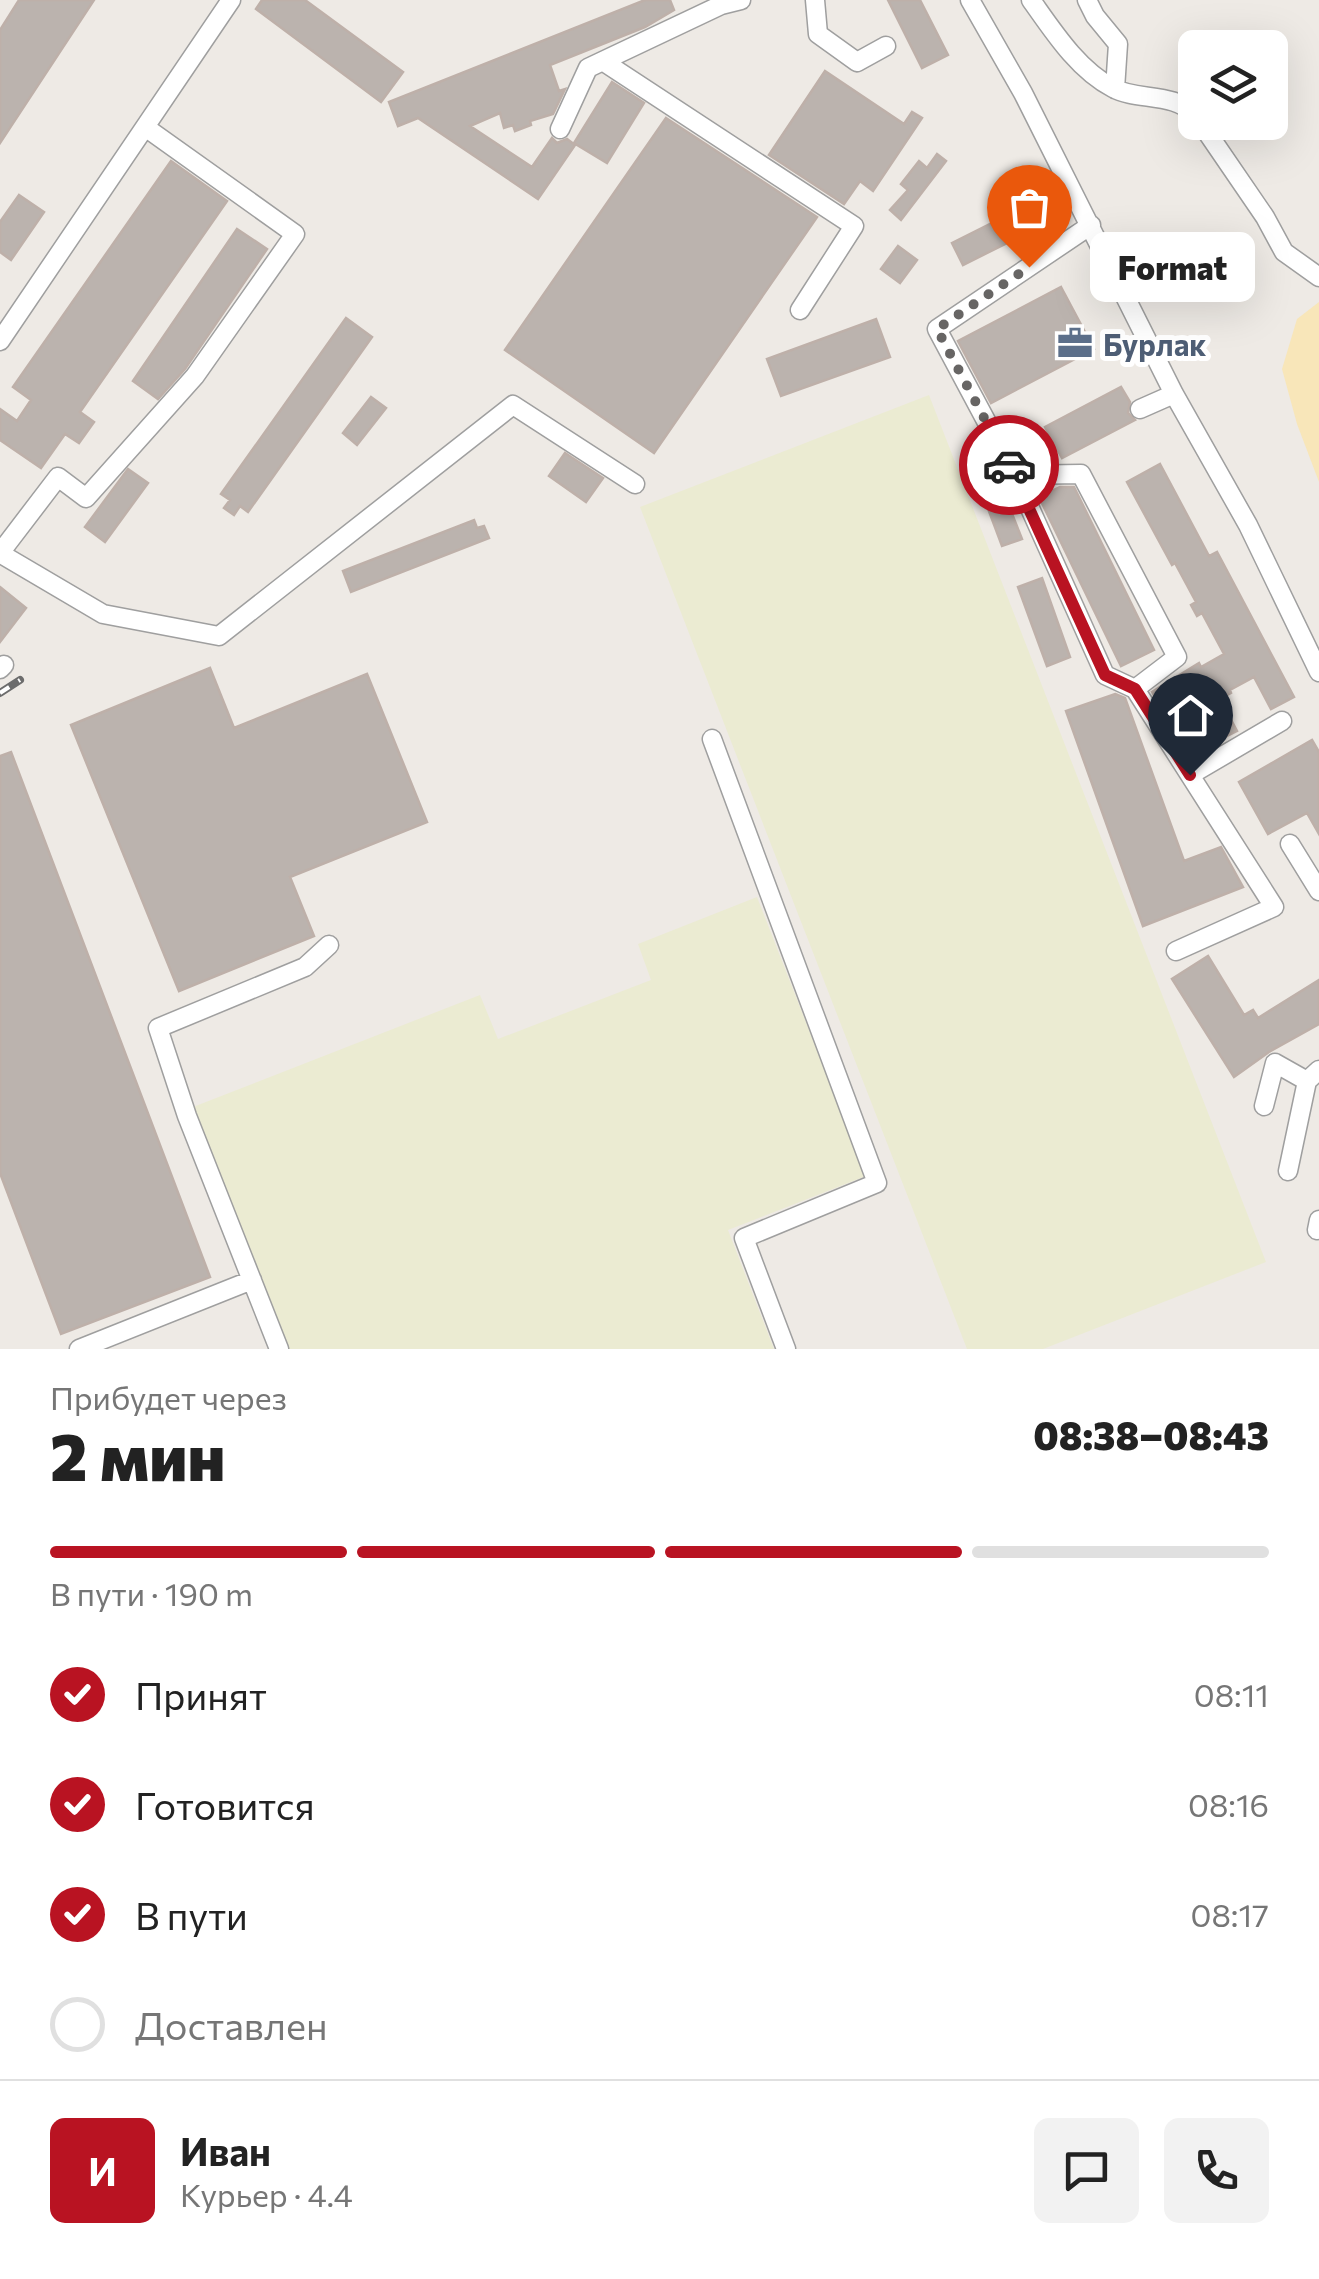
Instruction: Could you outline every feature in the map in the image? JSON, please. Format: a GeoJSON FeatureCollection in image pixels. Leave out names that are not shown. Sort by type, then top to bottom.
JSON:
{"type":"FeatureCollection","features":[{"type":"Feature","properties":{"kind":"street"},"geometry":{"type":"LineString","coordinates":[[0,341],[231,0]]}},
{"type":"Feature","properties":{"kind":"street"},"geometry":{"type":"LineString","coordinates":[[560,129],[588,68],[722,5],[741,0]]}},
{"type":"Feature","properties":{"kind":"street"},"geometry":{"type":"LineString","coordinates":[[815,0],[818,34],[858,62],[886,46]]}},
{"type":"Feature","properties":{"kind":"street"},"geometry":{"type":"LineString","coordinates":[[970,0],[1091,225],[1174,394],[1248,525],[1319,672]]}},
{"type":"Feature","properties":{"kind":"street"},"geometry":{"type":"LineString","coordinates":[[1031,0],[1085,67],[1115,89],[1178,105]]}},
{"type":"Feature","properties":{"kind":"street"},"geometry":{"type":"LineString","coordinates":[[1087,0],[1118,44],[1115,89]]}},
{"type":"Feature","properties":{"kind":"street"},"geometry":{"type":"LineString","coordinates":[[604,62],[854,226],[800,310]]}},
{"type":"Feature","properties":{"kind":"street"},"geometry":{"type":"LineString","coordinates":[[145,127],[295,234],[195,376],[86,498],[58,477],[0,554],[103,614],[219,636],[513,405],[635,484]]}},
{"type":"Feature","properties":{"kind":"street"},"geometry":{"type":"LineString","coordinates":[[1213,140],[1266,217],[1284,252],[1319,277]]}},
{"type":"Feature","properties":{"kind":"street"},"geometry":{"type":"LineString","coordinates":[[1091,225],[937,329],[1015,475],[1105,675],[1135,689],[1274,907],[1176,951]]}},
{"type":"Feature","properties":{"kind":"street"},"geometry":{"type":"LineString","coordinates":[[1140,408],[1174,394]]}},
{"type":"Feature","properties":{"kind":"street"},"geometry":{"type":"LineString","coordinates":[[1015,475],[1081,474],[1177,657],[1135,689]]}},
{"type":"Feature","properties":{"kind":"street"},"geometry":{"type":"LineString","coordinates":[[1190,775],[1282,721]]}},
{"type":"Feature","properties":{"kind":"street"},"geometry":{"type":"LineString","coordinates":[[712,738],[877,1183],[744,1238],[786,1349]]}},
{"type":"Feature","properties":{"kind":"street"},"geometry":{"type":"LineString","coordinates":[[1290,844],[1319,890]]}},
{"type":"Feature","properties":{"kind":"street"},"geometry":{"type":"LineString","coordinates":[[279,1349],[187,1116],[158,1028],[305,967],[329,945]]}},
{"type":"Feature","properties":{"kind":"street"},"geometry":{"type":"LineString","coordinates":[[1264,1106],[1275,1063],[1316,1073],[1288,1171]]}},
{"type":"Feature","properties":{"kind":"street"},"geometry":{"type":"LineString","coordinates":[[79,1349],[252,1280]]}},
{"type":"Feature","properties":{"kind":"green space"},"geometry":{"type":"Polygon","coordinates":[[[929,395],[1266,1262],[1043,1349],[967,1349],[640,507],[929,395]]]}},
{"type":"Feature","properties":{"kind":"green space"},"geometry":{"type":"Polygon","coordinates":[[[757,897],[866,1176],[728,1230],[774,1349],[288,1349],[193,1107],[480,995],[498,1039],[651,980],[638,944],[757,897]]]}},
{"type":"Feature","properties":{"kind":"sand"},"geometry":{"type":"Polygon","coordinates":[[[1319,302],[1319,482],[1282,369],[1297,319],[1319,302]]]}},
{"type":"Feature","properties":{"kind":"building"},"geometry":{"type":"Polygon","coordinates":[[[19,0],[94,0],[0,143],[0,30],[19,0]]]}},
{"type":"Feature","properties":{"kind":"building"},"geometry":{"type":"Polygon","coordinates":[[[262,0],[305,0],[403,72],[381,102],[256,9],[262,0]]]}},
{"type":"Feature","properties":{"kind":"building"},"geometry":{"type":"Polygon","coordinates":[[[645,0],[670,0],[674,10],[645,27],[550,65],[559,91],[565,89],[553,114],[530,121],[531,125],[515,131],[513,125],[504,128],[500,113],[470,126],[532,167],[552,138],[557,143],[567,139],[575,145],[538,199],[418,118],[398,126],[389,102],[645,0]]]}},
{"type":"Feature","properties":{"kind":"building"},"geometry":{"type":"Polygon","coordinates":[[[888,0],[920,0],[948,55],[922,68],[888,0]]]}},
{"type":"Feature","properties":{"kind":"building"},"geometry":{"type":"Polygon","coordinates":[[[825,71],[904,124],[912,112],[922,118],[873,191],[860,181],[844,204],[769,155],[825,71]]]}},
{"type":"Feature","properties":{"kind":"building"},"geometry":{"type":"Polygon","coordinates":[[[612,82],[644,103],[607,163],[574,143],[612,82]]]}},
{"type":"Feature","properties":{"kind":"building"},"geometry":{"type":"Polygon","coordinates":[[[666,118],[817,217],[654,453],[505,350],[666,118]]]}},
{"type":"Feature","properties":{"kind":"building"},"geometry":{"type":"Polygon","coordinates":[[[937,154],[946,161],[901,220],[890,210],[908,190],[901,184],[919,161],[927,168],[937,154]]]}},
{"type":"Feature","properties":{"kind":"building"},"geometry":{"type":"Polygon","coordinates":[[[171,161],[227,201],[80,412],[94,422],[79,443],[65,434],[41,468],[0,440],[0,409],[17,421],[31,400],[13,387],[171,161]]]}},
{"type":"Feature","properties":{"kind":"building"},"geometry":{"type":"Polygon","coordinates":[[[19,195],[44,212],[11,260],[0,252],[0,222],[19,195]]]}},
{"type":"Feature","properties":{"kind":"building"},"geometry":{"type":"Polygon","coordinates":[[[1016,211],[1027,233],[963,265],[952,243],[1016,211]]]}},
{"type":"Feature","properties":{"kind":"building"},"geometry":{"type":"Polygon","coordinates":[[[237,229],[267,249],[185,369],[158,399],[133,381],[237,229]]]}},
{"type":"Feature","properties":{"kind":"building"},"geometry":{"type":"Polygon","coordinates":[[[898,246],[917,260],[900,283],[881,269],[898,246]]]}},
{"type":"Feature","properties":{"kind":"building"},"geometry":{"type":"Polygon","coordinates":[[[1061,287],[1094,349],[991,403],[958,341],[1061,287]]]}},
{"type":"Feature","properties":{"kind":"building"},"geometry":{"type":"Polygon","coordinates":[[[346,318],[372,337],[248,512],[240,506],[234,515],[224,508],[230,500],[221,494],[346,318]]]}},
{"type":"Feature","properties":{"kind":"building"},"geometry":{"type":"Polygon","coordinates":[[[876,319],[890,357],[781,396],[767,359],[876,319]]]}},
{"type":"Feature","properties":{"kind":"building"},"geometry":{"type":"Polygon","coordinates":[[[1121,387],[1130,402],[1128,413],[1135,420],[1062,458],[1045,427],[1121,387]]]}},
{"type":"Feature","properties":{"kind":"building"},"geometry":{"type":"Polygon","coordinates":[[[371,397],[386,408],[357,445],[343,433],[371,397]]]}},
{"type":"Feature","properties":{"kind":"building"},"geometry":{"type":"Polygon","coordinates":[[[986,448],[1022,539],[1002,546],[968,455],[986,448]]]}},
{"type":"Feature","properties":{"kind":"building"},"geometry":{"type":"Polygon","coordinates":[[[565,453],[603,478],[586,502],[549,476],[565,453]]]}},
{"type":"Feature","properties":{"kind":"building"},"geometry":{"type":"Polygon","coordinates":[[[1160,464],[1209,556],[1217,552],[1294,697],[1271,709],[1254,677],[1230,690],[1220,699],[1237,731],[1191,754],[1152,692],[1199,663],[1201,667],[1224,654],[1202,613],[1197,616],[1191,605],[1196,602],[1127,482],[1160,464]]]}},
{"type":"Feature","properties":{"kind":"building"},"geometry":{"type":"Polygon","coordinates":[[[128,469],[148,483],[105,542],[85,527],[128,469]]]}},
{"type":"Feature","properties":{"kind":"building"},"geometry":{"type":"Polygon","coordinates":[[[1060,487],[1074,487],[1154,650],[1121,666],[1039,497],[1060,487]]]}},
{"type":"Feature","properties":{"kind":"building"},"geometry":{"type":"Polygon","coordinates":[[[474,520],[477,528],[484,526],[489,538],[351,592],[343,571],[474,520]]]}},
{"type":"Feature","properties":{"kind":"building"},"geometry":{"type":"Polygon","coordinates":[[[1042,578],[1070,657],[1047,666],[1018,587],[1042,578]]]}},
{"type":"Feature","properties":{"kind":"building"},"geometry":{"type":"Polygon","coordinates":[[[0,587],[26,608],[0,642],[0,587]]]}},
{"type":"Feature","properties":{"kind":"building"},"geometry":{"type":"Polygon","coordinates":[[[210,668],[234,728],[367,674],[427,822],[290,877],[314,936],[179,991],[71,725],[210,668]]]}},
{"type":"Feature","properties":{"kind":"building"},"geometry":{"type":"Polygon","coordinates":[[[1115,694],[1125,698],[1184,861],[1221,847],[1243,887],[1143,926],[1066,711],[1115,694]]]}},
{"type":"Feature","properties":{"kind":"building"},"geometry":{"type":"Polygon","coordinates":[[[1312,740],[1319,752],[1319,834],[1307,813],[1268,834],[1239,782],[1312,740]]]}},
{"type":"Feature","properties":{"kind":"building"},"geometry":{"type":"Polygon","coordinates":[[[11,752],[210,1277],[61,1334],[0,1173],[0,756],[11,752]]]}},
{"type":"Feature","properties":{"kind":"building"},"geometry":{"type":"Polygon","coordinates":[[[1208,956],[1244,1015],[1253,1010],[1258,1018],[1319,980],[1319,1024],[1234,1077],[1172,979],[1208,956]]]}},
{"type":"Feature","properties":{"kind":"railway"},"geometry":{"type":"LineString","coordinates":[[0,693],[20,680]]}},
{"type":"Feature","properties":{"kind":"way so far"},"geometry":{"type":"LineString","coordinates":[[1009,465],[937,329],[1029,267]]}},
{"type":"Feature","properties":{"kind":"place","name":"Format"},"geometry":{"type":"Point","coordinates":[1029,267]}},
{"type":"Feature","properties":{"kind":"place","name":"Бурлак"},"geometry":{"type":"Point","coordinates":[1075,343]}},
{"type":"Feature","properties":{"kind":"route"},"geometry":{"type":"LineString","coordinates":[[1009,465],[1105,675],[1135,689],[1190,775]]}}]}
